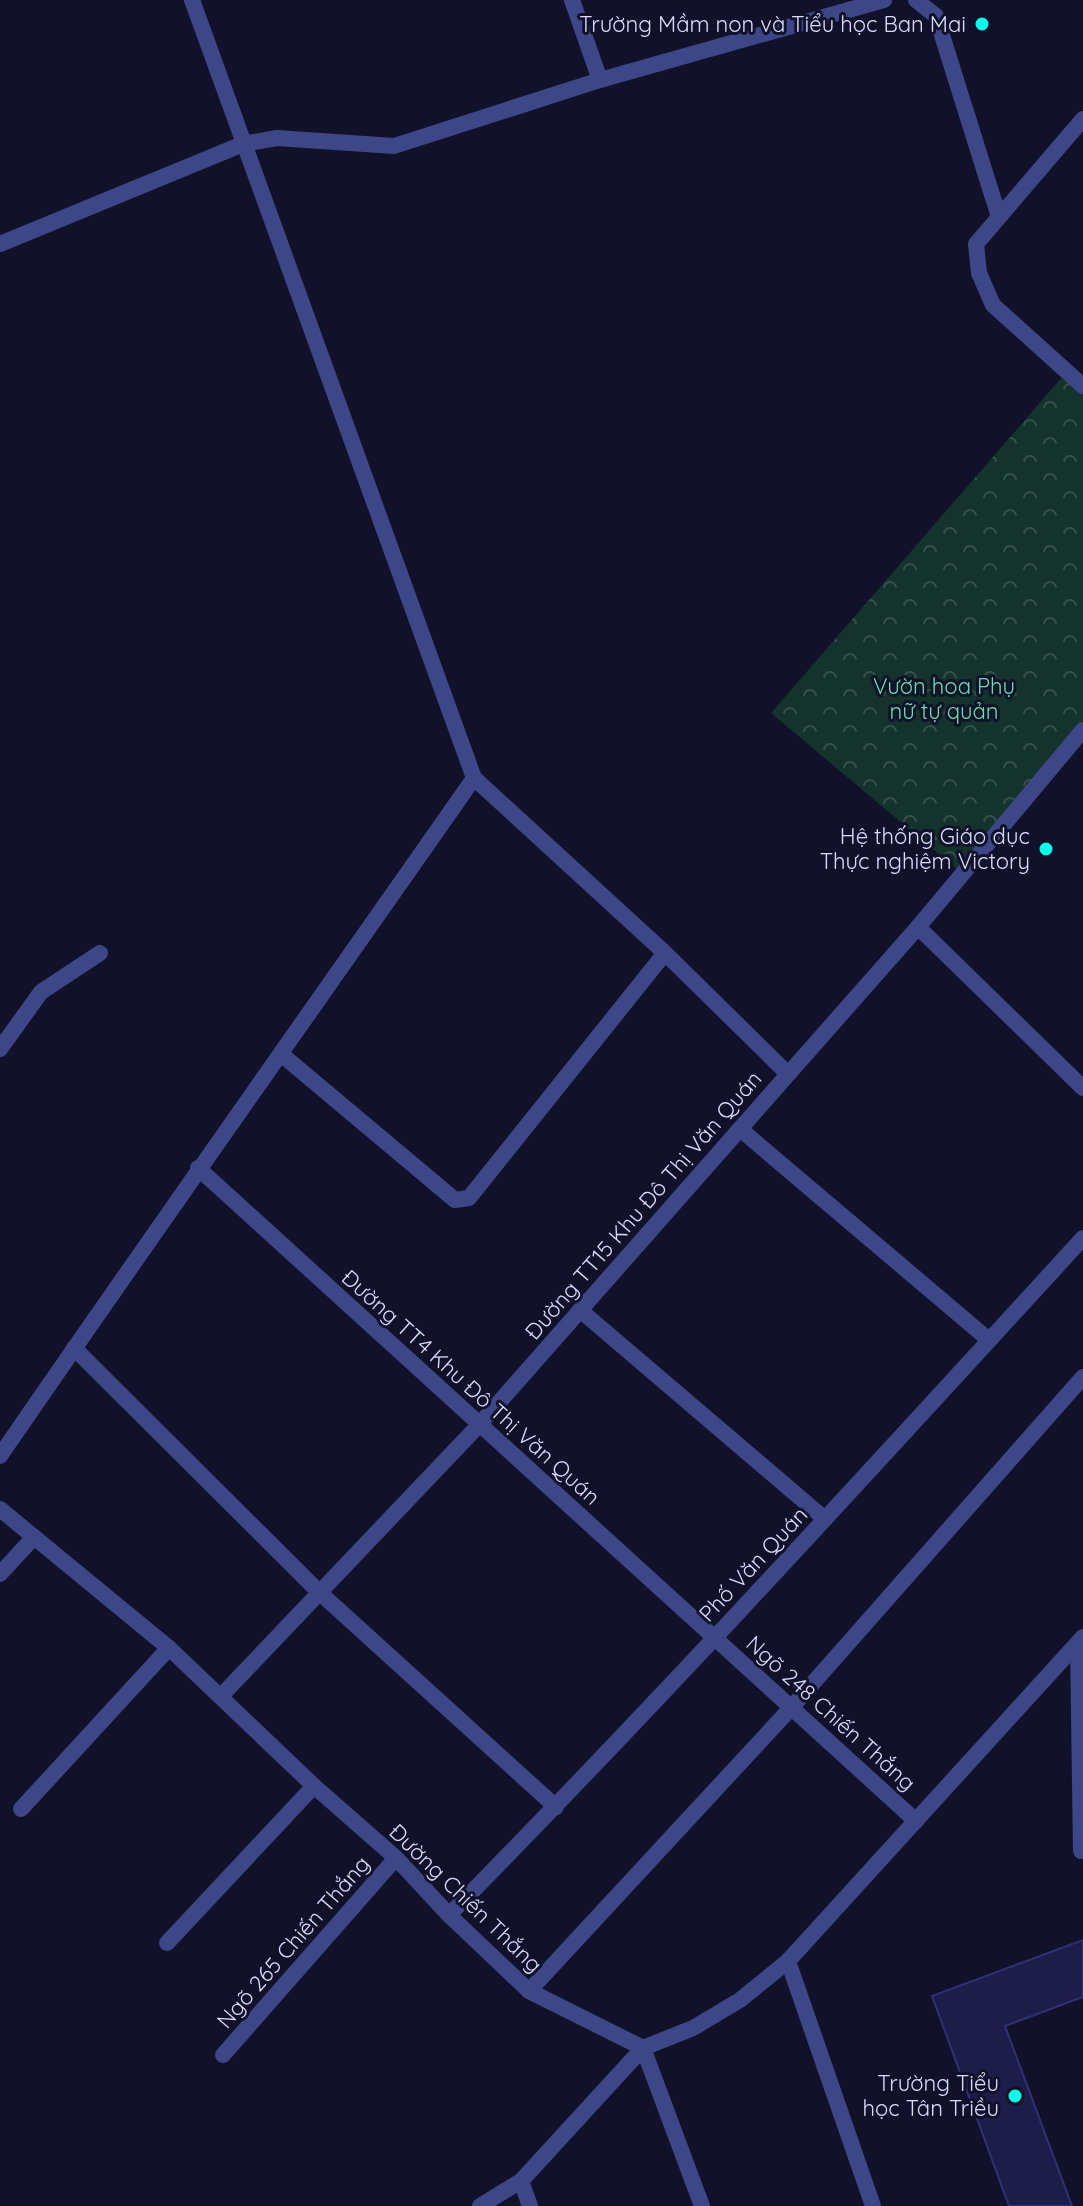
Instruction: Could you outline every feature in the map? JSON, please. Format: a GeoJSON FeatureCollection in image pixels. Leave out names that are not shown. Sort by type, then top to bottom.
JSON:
{"type":"FeatureCollection","features":[{"type":"Feature","properties":{"kind":"street"},"geometry":{"type":"LineString","coordinates":[[192,0],[474,778],[665,953],[788,1074]]}},
{"type":"Feature","properties":{"kind":"street"},"geometry":{"type":"LineString","coordinates":[[572,0],[600,80]]}},
{"type":"Feature","properties":{"kind":"street"},"geometry":{"type":"LineString","coordinates":[[0,244],[243,144],[277,138],[394,146],[600,80],[884,0]]}},
{"type":"Feature","properties":{"kind":"street"},"geometry":{"type":"LineString","coordinates":[[916,0],[936,16],[999,217]]}},
{"type":"Feature","properties":{"kind":"street"},"geometry":{"type":"LineString","coordinates":[[1083,120],[976,244],[979,273],[993,305],[1083,386]]}},
{"type":"Feature","properties":{"kind":"street","name":"Đường TT15 Khu Đô Thị Văn Quán"},"geometry":{"type":"LineString","coordinates":[[221,1696],[479,1425],[918,927],[1083,730]]}},
{"type":"Feature","properties":{"kind":"street"},"geometry":{"type":"LineString","coordinates":[[0,1456],[198,1168],[474,778]]}},
{"type":"Feature","properties":{"kind":"street"},"geometry":{"type":"LineString","coordinates":[[918,927],[1083,1088]]}},
{"type":"Feature","properties":{"kind":"street"},"geometry":{"type":"LineString","coordinates":[[0,1049],[41,992],[100,953]]}},
{"type":"Feature","properties":{"kind":"street"},"geometry":{"type":"LineString","coordinates":[[281,1054],[455,1200],[469,1198],[665,953]]}},
{"type":"Feature","properties":{"kind":"street"},"geometry":{"type":"LineString","coordinates":[[740,1129],[989,1340]]}},
{"type":"Feature","properties":{"kind":"street","name":"Đường TT4 Khu Đô Thị Văn Quán"},"geometry":{"type":"LineString","coordinates":[[198,1168],[715,1637]]}},
{"type":"Feature","properties":{"kind":"street","name":"Phố Văn Quán"},"geometry":{"type":"LineString","coordinates":[[449,1915],[556,1807],[1083,1238]]}},
{"type":"Feature","properties":{"kind":"street"},"geometry":{"type":"LineString","coordinates":[[580,1310],[825,1519]]}},
{"type":"Feature","properties":{"kind":"street"},"geometry":{"type":"LineString","coordinates":[[74,1348],[319,1592],[556,1807]]}},
{"type":"Feature","properties":{"kind":"street"},"geometry":{"type":"LineString","coordinates":[[529,1991],[791,1708],[1083,1377]]}},
{"type":"Feature","properties":{"kind":"street","name":"Đường Chiến Thắng"},"geometry":{"type":"LineString","coordinates":[[0,1509],[169,1648],[314,1786],[396,1858],[449,1915],[529,1991],[643,2048]]}},
{"type":"Feature","properties":{"kind":"street"},"geometry":{"type":"LineString","coordinates":[[0,1574],[34,1537]]}},
{"type":"Feature","properties":{"kind":"street","name":"Ngõ 248 Chiến Thắng"},"geometry":{"type":"LineString","coordinates":[[715,1637],[916,1821]]}},
{"type":"Feature","properties":{"kind":"street"},"geometry":{"type":"LineString","coordinates":[[480,2206],[521,2181],[643,2048],[705,2021],[740,2000],[788,1961],[1080,1640]]}},
{"type":"Feature","properties":{"kind":"street"},"geometry":{"type":"LineString","coordinates":[[1080,1640],[1081,1851]]}},
{"type":"Feature","properties":{"kind":"street"},"geometry":{"type":"LineString","coordinates":[[21,1809],[169,1648]]}},
{"type":"Feature","properties":{"kind":"street"},"geometry":{"type":"LineString","coordinates":[[167,1943],[314,1786]]}},
{"type":"Feature","properties":{"kind":"street","name":"Ngõ 265 Chiến Thắng"},"geometry":{"type":"LineString","coordinates":[[223,2055],[396,1858]]}},
{"type":"Feature","properties":{"kind":"street"},"geometry":{"type":"LineString","coordinates":[[788,1961],[873,2206]]}},
{"type":"Feature","properties":{"kind":"street"},"geometry":{"type":"LineString","coordinates":[[643,2048],[702,2206]]}},
{"type":"Feature","properties":{"kind":"street"},"geometry":{"type":"LineString","coordinates":[[521,2181],[530,2206]]}},
{"type":"Feature","properties":{"kind":"green space","name":"Vườn hoa Phụ nữ tự quản"},"geometry":{"type":"Polygon","coordinates":[[[1063,376],[1083,394],[1083,722],[959,871],[771,713],[1063,376]]]}},
{"type":"Feature","properties":{"kind":"building"},"geometry":{"type":"Polygon","coordinates":[[[1083,1940],[1083,1997],[1005,2026],[1072,2206],[1009,2206],[932,1996],[1083,1940]]]}},
{"type":"Feature","properties":{"kind":"place","name":"Trường Mầm non và Tiểu học Ban Mai"},"geometry":{"type":"Point","coordinates":[982,24]}},
{"type":"Feature","properties":{"kind":"place","name":"Hệ thống Giáo dục Thực nghiệm Victory"},"geometry":{"type":"Point","coordinates":[1046,849]}},
{"type":"Feature","properties":{"kind":"place","name":"Trường Tiểu học Tân Triều"},"geometry":{"type":"Point","coordinates":[1015,2096]}}]}
